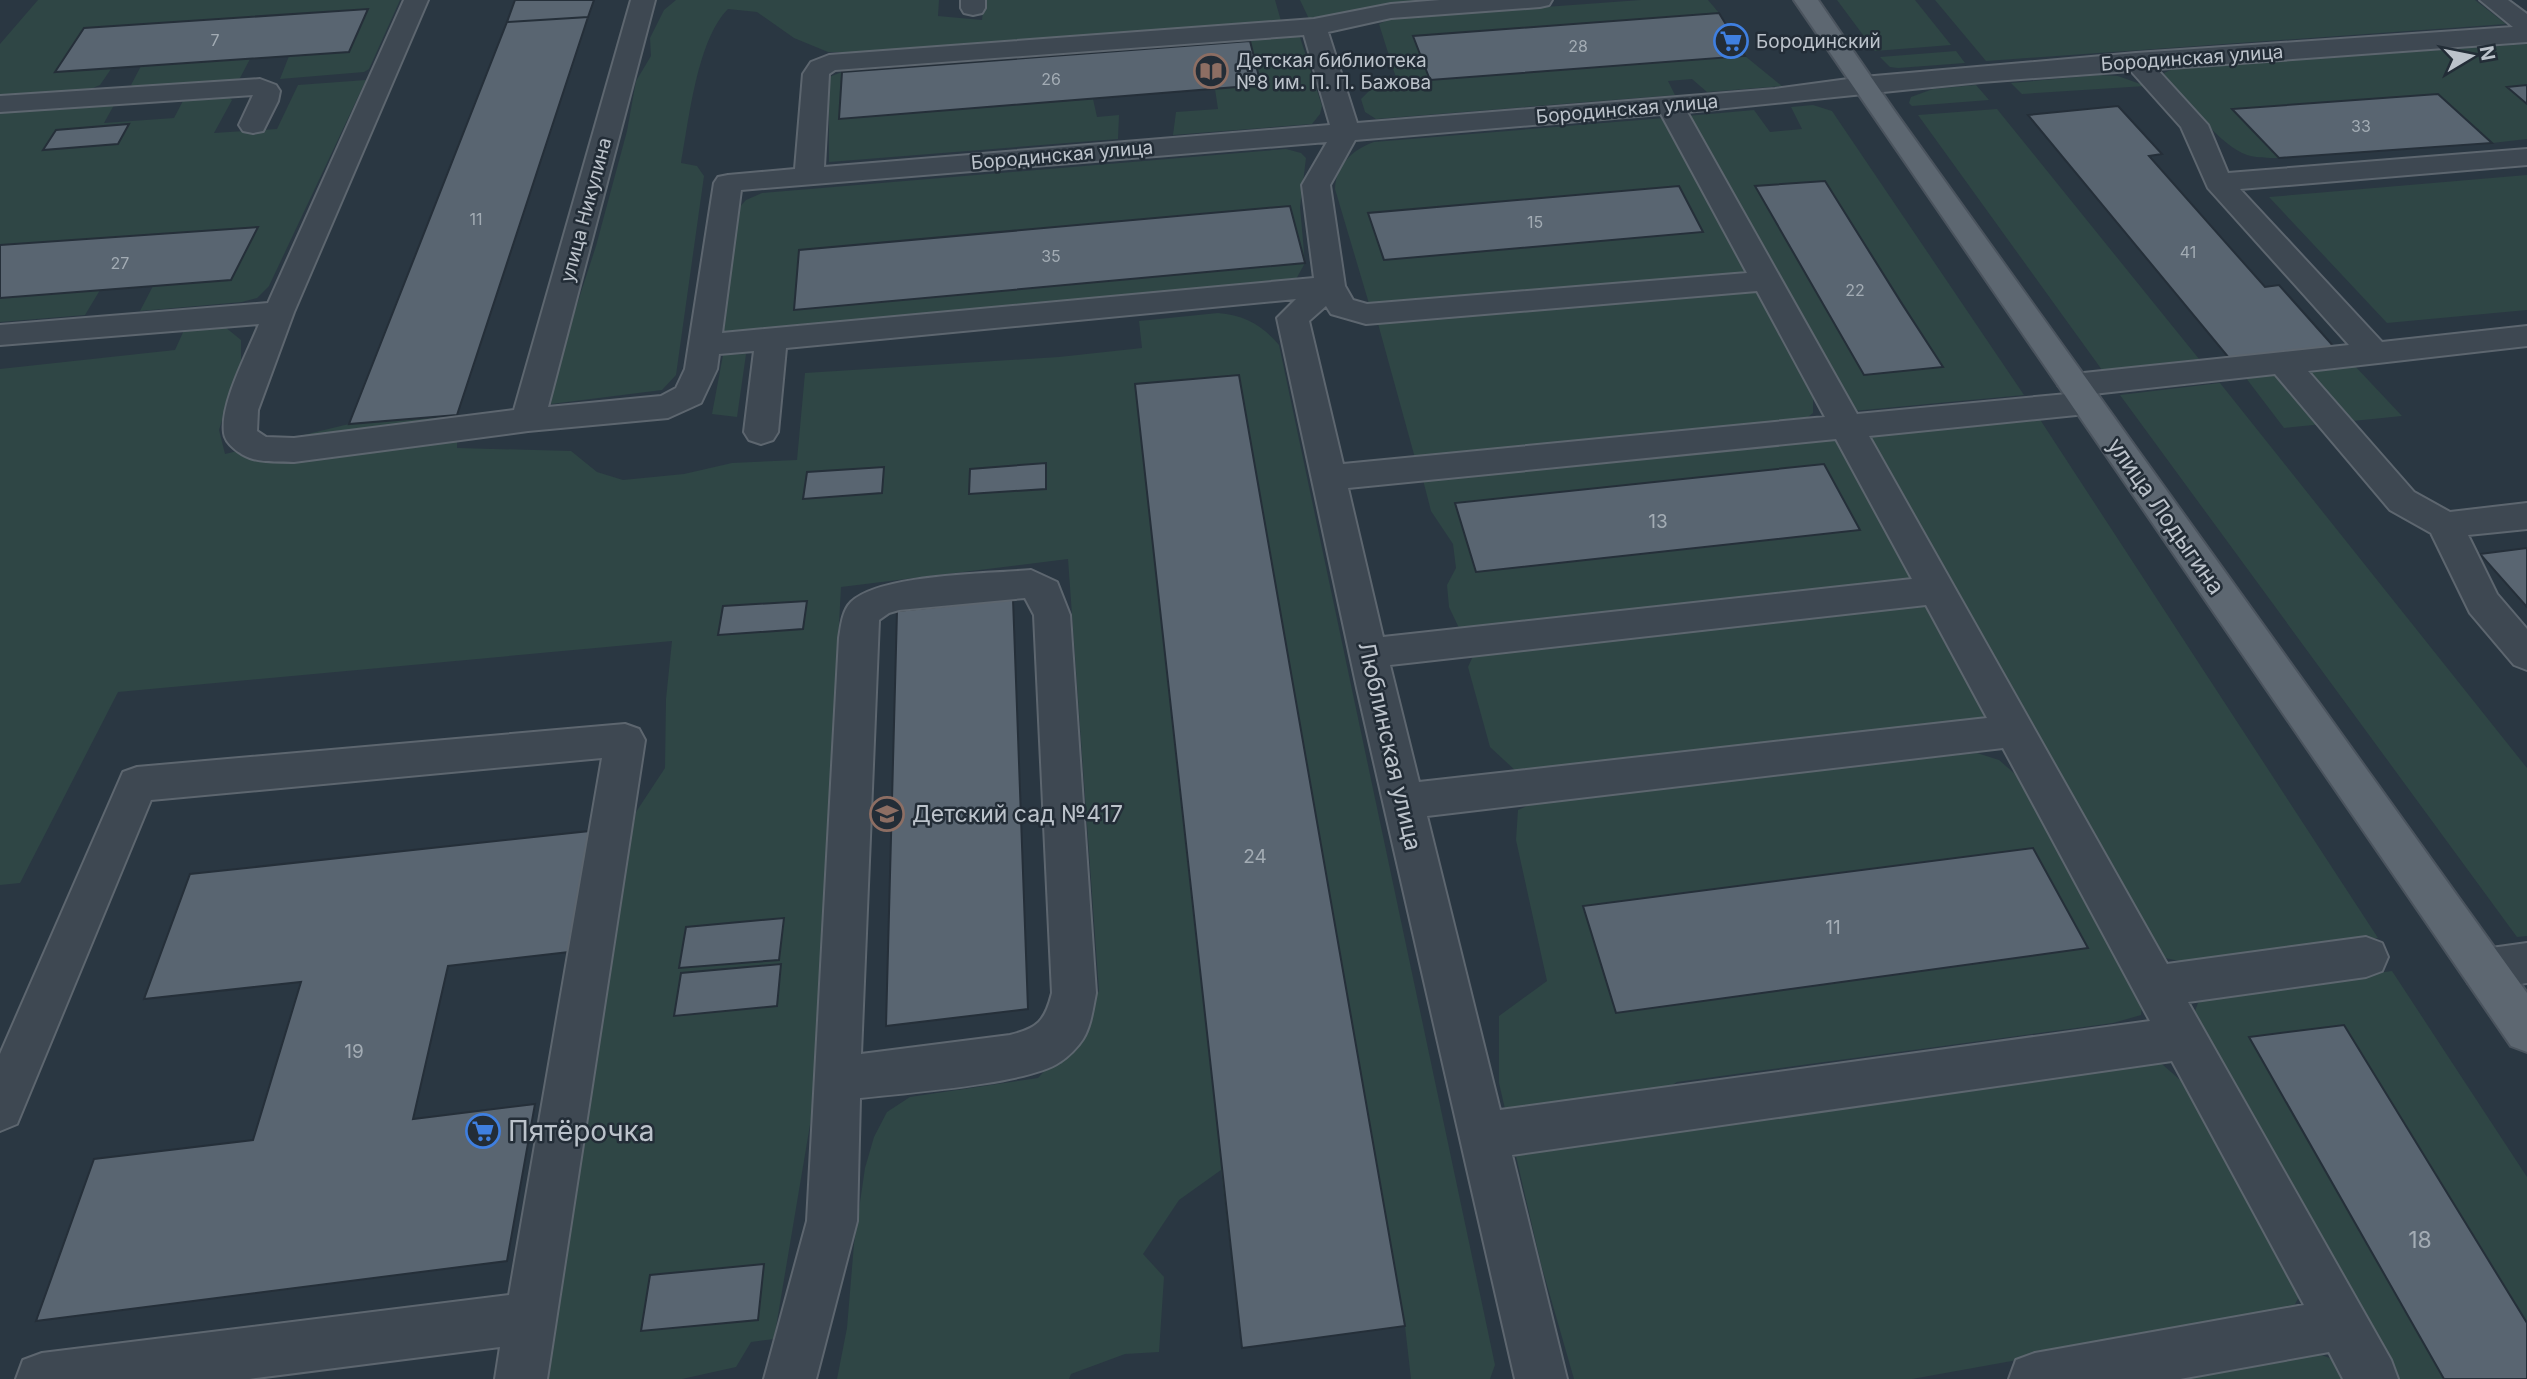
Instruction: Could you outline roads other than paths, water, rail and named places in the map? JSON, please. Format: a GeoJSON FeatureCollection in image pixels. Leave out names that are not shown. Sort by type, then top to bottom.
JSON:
{"type":"FeatureCollection","features":[{"type":"Feature","properties":{"kind":"main road","name":"улица Лодыгина"},"geometry":{"type":"LineString","coordinates":[[1806,0],[2527,1031]]}},
{"type":"Feature","properties":{"kind":"street"},"geometry":{"type":"LineString","coordinates":[[416,0],[279,312],[242,410],[240,435],[259,449],[294,450],[528,420],[668,407],[689,395],[701,369],[704,345],[1330,286]]}},
{"type":"Feature","properties":{"kind":"street","name":"улица Никулина"},"geometry":{"type":"LineString","coordinates":[[528,420],[643,0]]}},
{"type":"Feature","properties":{"kind":"street"},"geometry":{"type":"LineString","coordinates":[[808,175],[816,74],[830,62],[1537,0]]}},
{"type":"Feature","properties":{"kind":"street"},"geometry":{"type":"LineString","coordinates":[[2492,0],[2527,26]]}},
{"type":"Feature","properties":{"kind":"street"},"geometry":{"type":"LineString","coordinates":[[1302,21],[1346,132],[1316,185],[1330,286],[1342,307],[1366,314],[1768,281]]}},
{"type":"Feature","properties":{"kind":"street","name":"Бородинская улица"},"geometry":{"type":"LineString","coordinates":[[704,345],[728,183],[1670,106],[1816,93],[1863,85],[2136,61],[2527,34]]}},
{"type":"Feature","properties":{"kind":"street"},"geometry":{"type":"LineString","coordinates":[[2136,61],[2194,125],[2218,182],[2374,353]]}},
{"type":"Feature","properties":{"kind":"street"},"geometry":{"type":"LineString","coordinates":[[0,104],[260,87],[267,91],[253,125]]}},
{"type":"Feature","properties":{"kind":"street"},"geometry":{"type":"LineString","coordinates":[[1670,106],[2372,1379]]}},
{"type":"Feature","properties":{"kind":"street"},"geometry":{"type":"LineString","coordinates":[[2218,182],[2527,157]]}},
{"type":"Feature","properties":{"kind":"street","name":"Люблинская улица"},"geometry":{"type":"LineString","coordinates":[[1330,286],[1293,318],[1368,653],[1541,1379]]}},
{"type":"Feature","properties":{"kind":"street"},"geometry":{"type":"LineString","coordinates":[[0,335],[279,312]]}},
{"type":"Feature","properties":{"kind":"street"},"geometry":{"type":"LineString","coordinates":[[1328,478],[1847,425],[2284,363],[2527,336]]}},
{"type":"Feature","properties":{"kind":"street"},"geometry":{"type":"LineString","coordinates":[[761,432],[771,339]]}},
{"type":"Feature","properties":{"kind":"street"},"geometry":{"type":"LineString","coordinates":[[2284,363],[2402,501],[2445,525],[2483,603],[2527,655]]}},
{"type":"Feature","properties":{"kind":"street"},"geometry":{"type":"LineString","coordinates":[[2445,525],[2527,516]]}},
{"type":"Feature","properties":{"kind":"street"},"geometry":{"type":"LineString","coordinates":[[790,1379],[832,1221],[837,1079],[858,638],[862,614],[877,602],[899,596],[1031,584],[1044,592],[1052,615],[1074,993],[1066,1026],[1043,1048],[1010,1057],[837,1079]]}},
{"type":"Feature","properties":{"kind":"street"},"geometry":{"type":"LineString","coordinates":[[1368,653],[1938,590]]}},
{"type":"Feature","properties":{"kind":"street"},"geometry":{"type":"LineString","coordinates":[[1404,801],[2015,731]]}},
{"type":"Feature","properties":{"kind":"street"},"geometry":{"type":"LineString","coordinates":[[0,1108],[137,784],[625,740],[521,1379]]}},
{"type":"Feature","properties":{"kind":"street"},"geometry":{"type":"LineString","coordinates":[[2157,986],[2366,957]]}},
{"type":"Feature","properties":{"kind":"street"},"geometry":{"type":"LineString","coordinates":[[2484,969],[2527,963]]}},
{"type":"Feature","properties":{"kind":"street"},"geometry":{"type":"LineString","coordinates":[[1483,1136],[2184,1038]]}},
{"type":"Feature","properties":{"kind":"street"},"geometry":{"type":"LineString","coordinates":[[42,1379],[529,1318]]}},
{"type":"Feature","properties":{"kind":"street"},"geometry":{"type":"LineString","coordinates":[[2035,1379],[2343,1324]]}},
{"type":"Feature","properties":{"kind":"place","name":"Бородинский"},"geometry":{"type":"Point","coordinates":[1731,41]}},
{"type":"Feature","properties":{"kind":"place","name":"Детская библиотека №8 им. П. П. Бажова"},"geometry":{"type":"Point","coordinates":[1211,71]}},
{"type":"Feature","properties":{"kind":"place","name":"Детский сад №417"},"geometry":{"type":"Point","coordinates":[887,814]}},
{"type":"Feature","properties":{"kind":"place","name":"Пятёрочка"},"geometry":{"type":"Point","coordinates":[483,1131]}}]}
